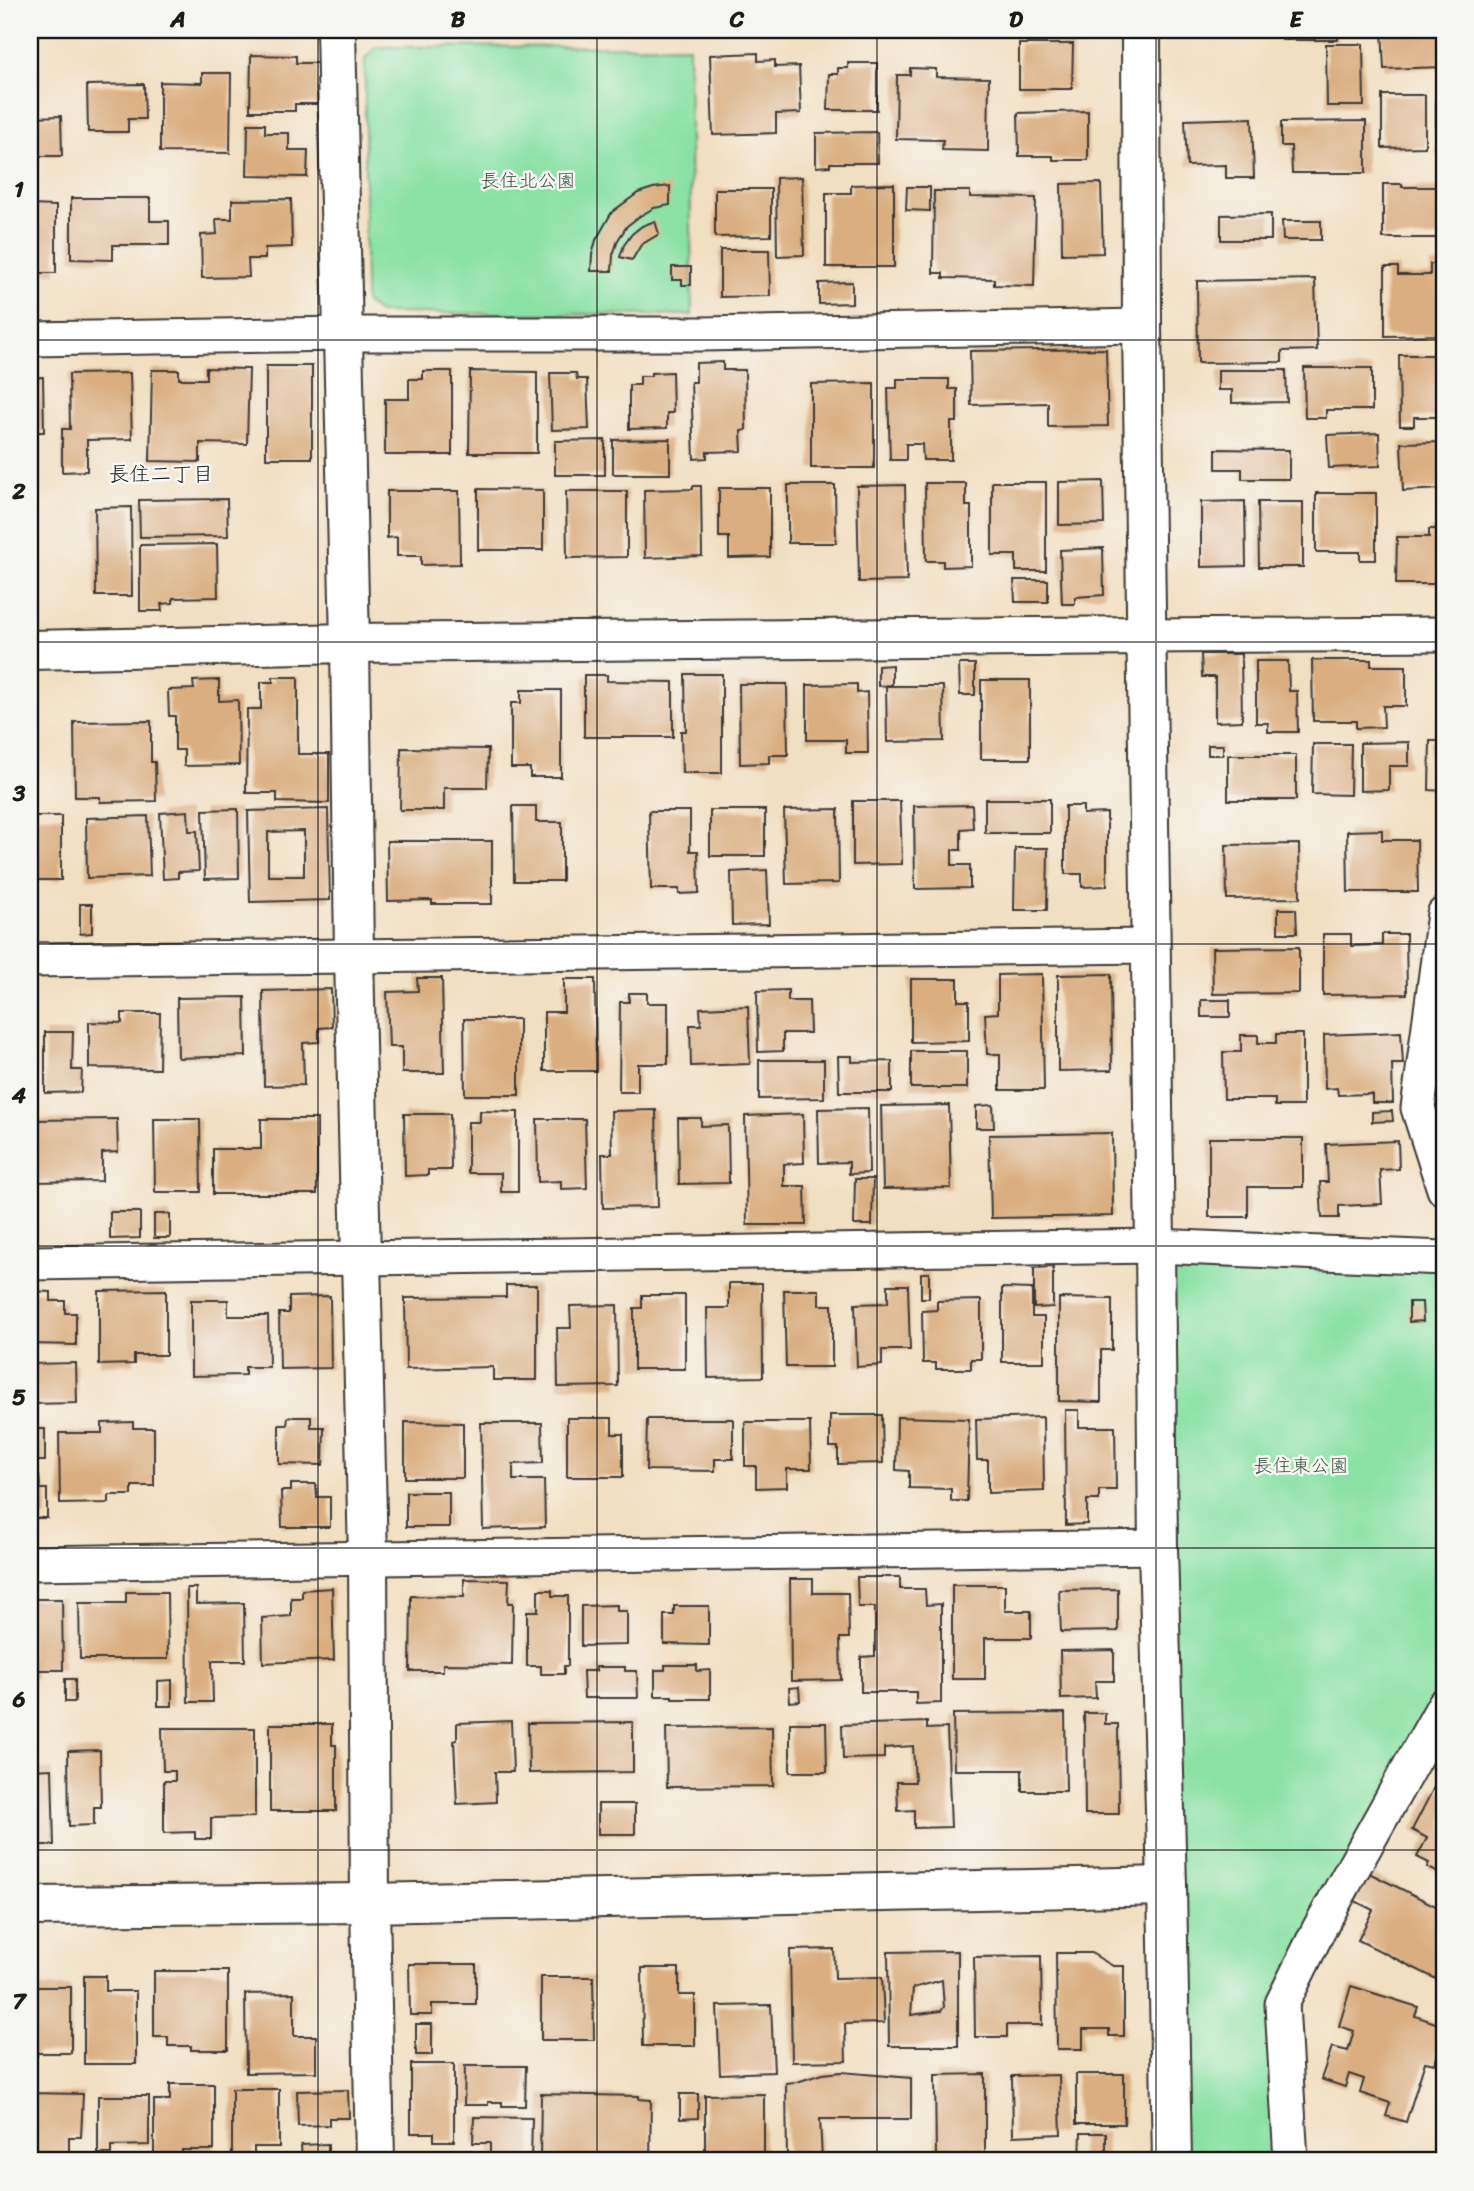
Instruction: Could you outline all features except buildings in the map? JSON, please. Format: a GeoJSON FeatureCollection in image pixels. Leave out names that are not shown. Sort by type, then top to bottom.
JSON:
{"type":"FeatureCollection","features":[{"type":"Feature","properties":{"kind":"street"},"geometry":{"type":"LineString","coordinates":[[336,30],[351,643],[354,956],[368,1558],[369,1903],[375,2161]]}},
{"type":"Feature","properties":{"kind":"street"},"geometry":{"type":"LineString","coordinates":[[1141,30],[1142,326],[1157,1547],[1172,2161]]}},
{"type":"Feature","properties":{"kind":"street"},"geometry":{"type":"LineString","coordinates":[[30,339],[344,334],[688,334],[1142,326]]}},
{"type":"Feature","properties":{"kind":"street"},"geometry":{"type":"LineString","coordinates":[[30,650],[351,643],[1444,634]]}},
{"type":"Feature","properties":{"kind":"street"},"geometry":{"type":"LineString","coordinates":[[1444,914],[1433,1080],[1418,1108],[1444,1189]]}},
{"type":"Feature","properties":{"kind":"street"},"geometry":{"type":"LineString","coordinates":[[30,960],[1150,946]]}},
{"type":"Feature","properties":{"kind":"street"},"geometry":{"type":"LineString","coordinates":[[30,1263],[1155,1246],[1444,1258]]}},
{"type":"Feature","properties":{"kind":"street"},"geometry":{"type":"LineString","coordinates":[[30,1563],[1157,1547]]}},
{"type":"Feature","properties":{"kind":"street"},"geometry":{"type":"LineString","coordinates":[[1291,2161],[1282,2004],[1319,1928],[1444,1705]]}},
{"type":"Feature","properties":{"kind":"street"},"geometry":{"type":"LineString","coordinates":[[30,1906],[369,1903],[1167,1886]]}},
{"type":"Feature","properties":{"kind":"green space","name":"長住北公園"},"geometry":{"type":"Polygon","coordinates":[[[689,46],[692,315],[379,313],[365,302],[365,59],[376,47],[689,46]]]}},
{"type":"Feature","properties":{"kind":"green space","name":"長住東公園"},"geometry":{"type":"Polygon","coordinates":[[[1155,1246],[1444,1258],[1444,1705],[1282,2004],[1291,2161],[1172,2161],[1155,1246]]]}},
{"type":"Feature","properties":{"kind":"district","name":"長住二丁目"},"geometry":{"type":"Point","coordinates":[161,474]}}]}
